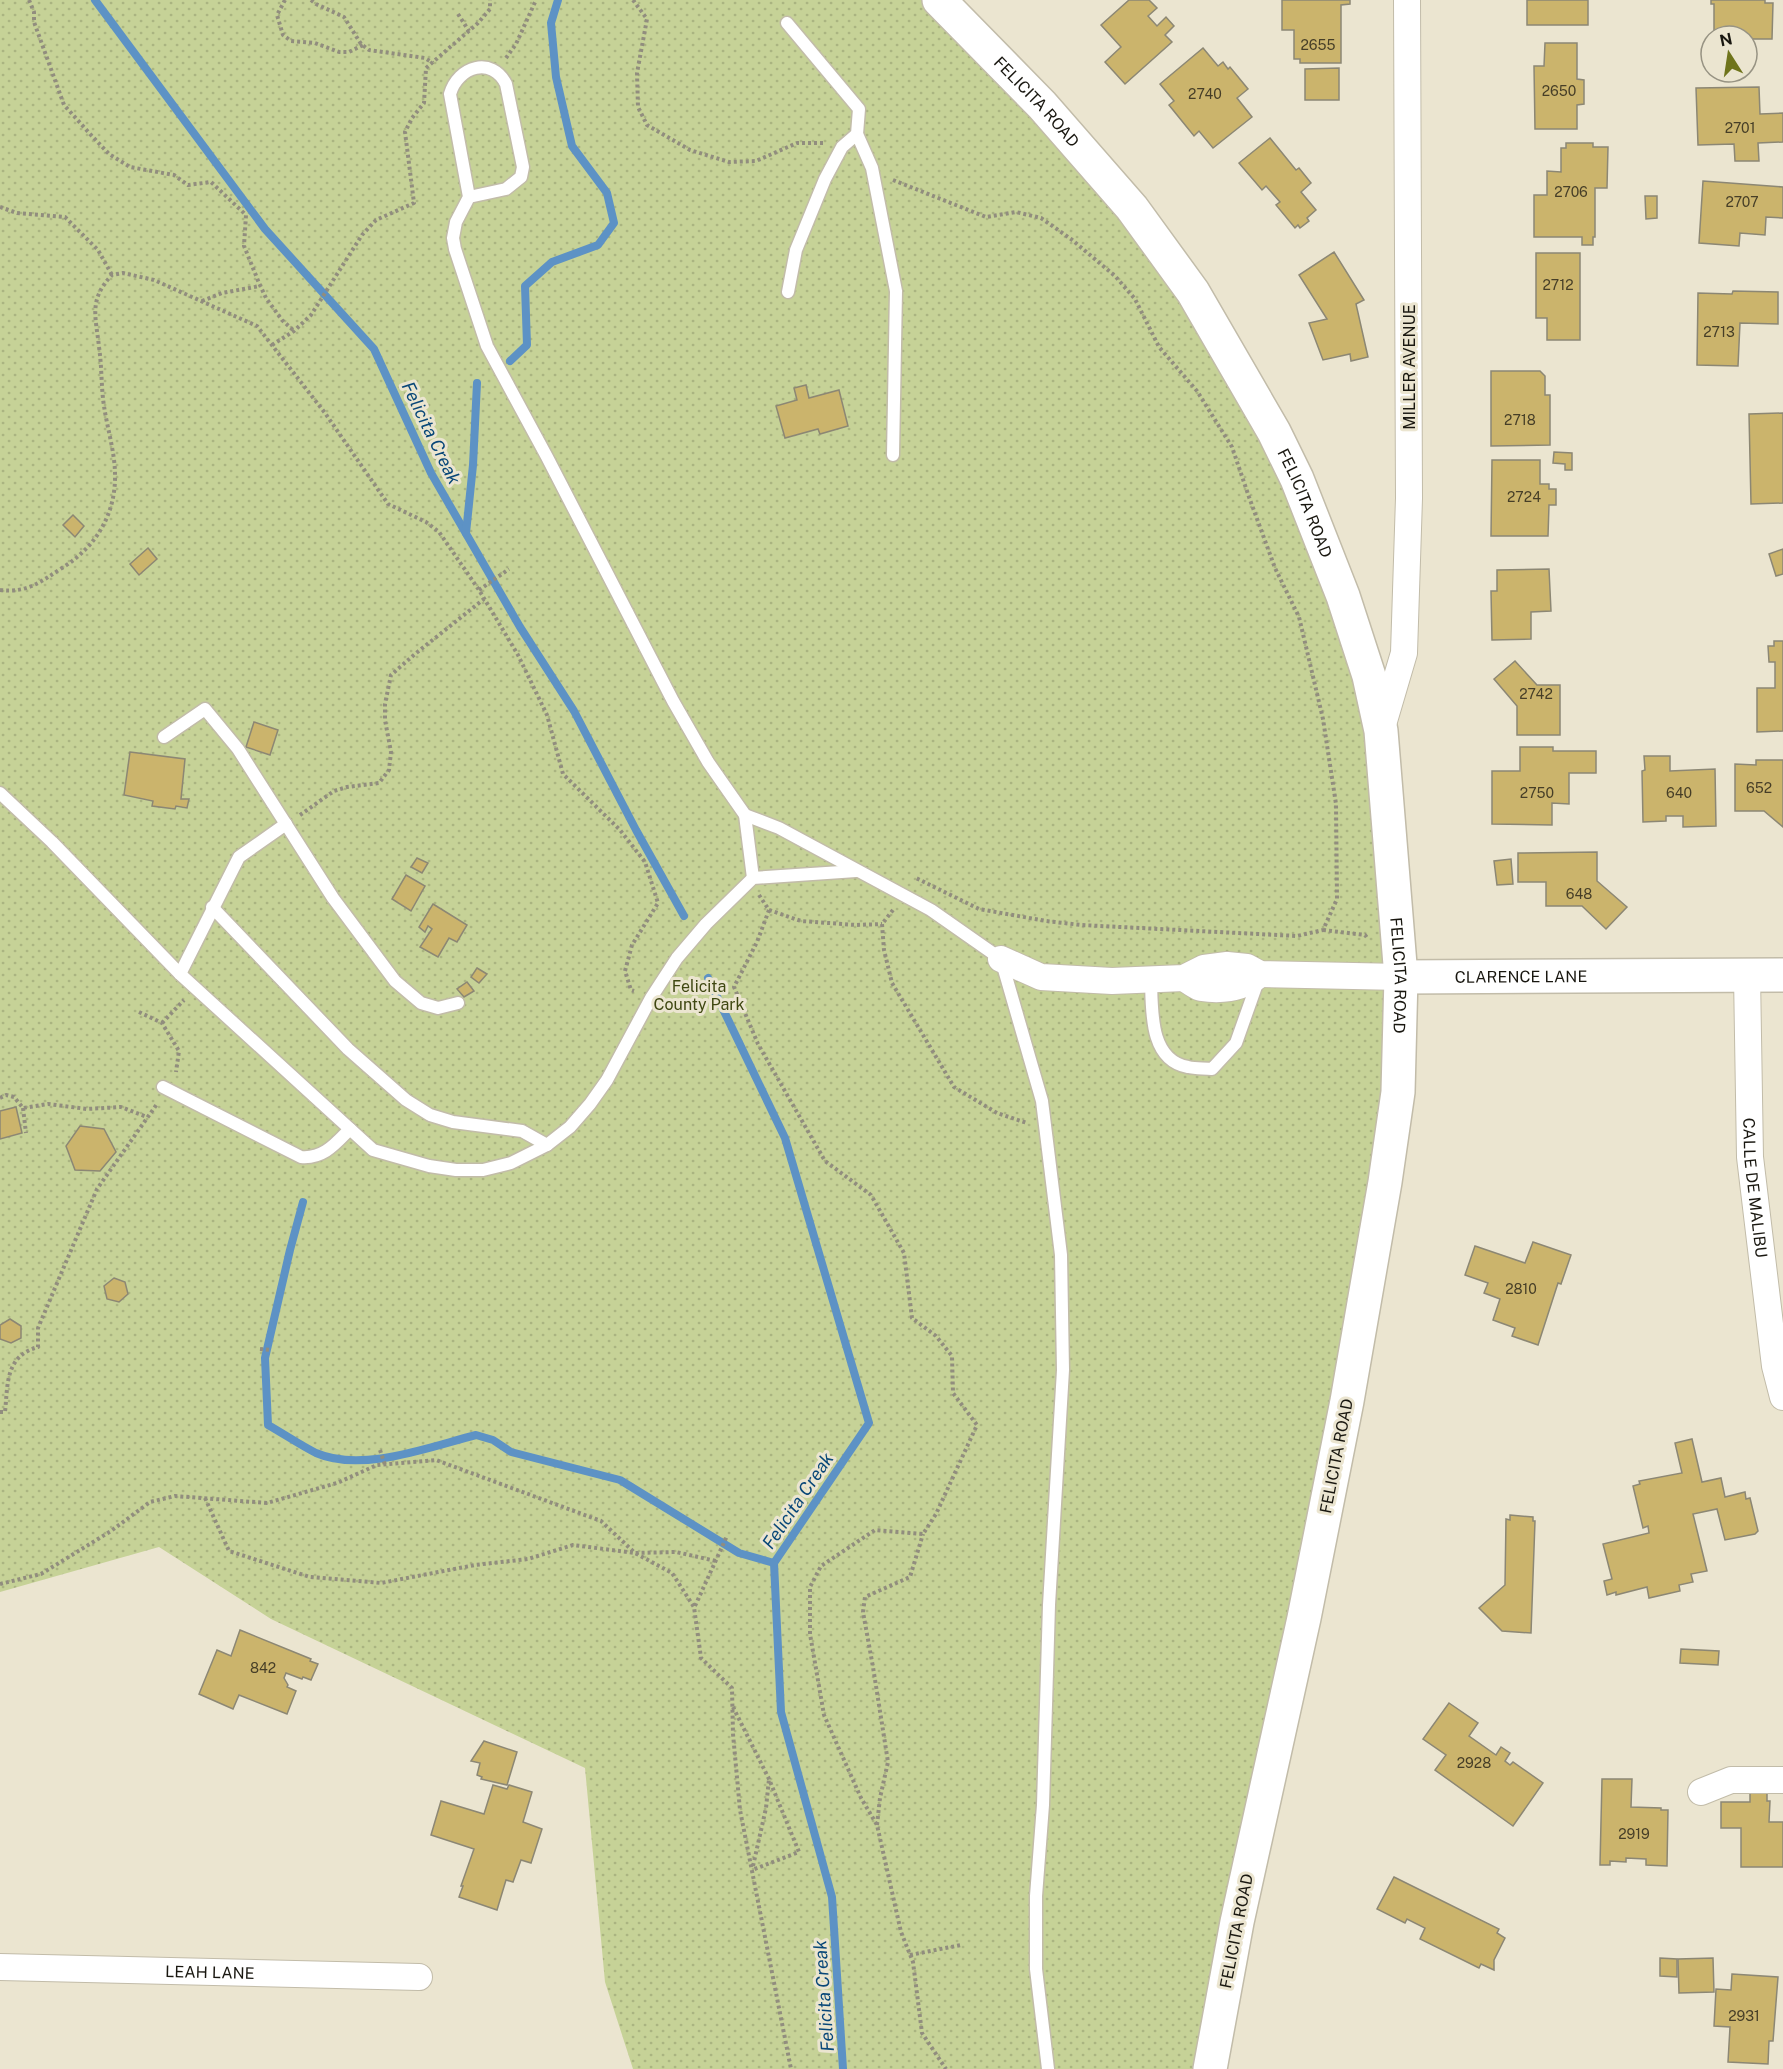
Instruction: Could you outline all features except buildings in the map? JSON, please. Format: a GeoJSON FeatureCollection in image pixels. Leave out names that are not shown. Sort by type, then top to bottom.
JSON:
{"type":"FeatureCollection","features":[{"type":"Feature","properties":{"kind":"main road","name":"FELICITA ROAD"},"geometry":{"type":"LineString","coordinates":[[939,0],[1042,105],[1132,208],[1193,292],[1274,432],[1297,479],[1343,596],[1369,676],[1381,731],[1401,977],[1398,1092],[1351,1378],[1304,1617],[1237,1922],[1210,2069]]}},
{"type":"Feature","properties":{"kind":"main road","name":"CLARENCE LANE"},"geometry":{"type":"LineString","coordinates":[[1401,977],[1783,975]]}},
{"type":"Feature","properties":{"kind":"street","name":"MILLER AVENUE"},"geometry":{"type":"LineString","coordinates":[[1381,731],[1404,653],[1407,570],[1409,498],[1407,0]]}},
{"type":"Feature","properties":{"kind":"street","name":"CLARENCE LANE"},"geometry":{"type":"LineString","coordinates":[[1001,959],[1041,977],[1112,981],[1184,978],[1204,968],[1227,965],[1246,967],[1260,974],[1401,977]]}},
{"type":"Feature","properties":{"kind":"street","name":"CALLE DE MALIBU"},"geometry":{"type":"LineString","coordinates":[[1747,975],[1750,1157],[1777,1328],[1775,1365],[1783,1397]]}},
{"type":"Feature","properties":{"kind":"street"},"geometry":{"type":"LineString","coordinates":[[1701,1792],[1731,1780],[1783,1780]]}},
{"type":"Feature","properties":{"kind":"street","name":"LEAH LANE"},"geometry":{"type":"LineString","coordinates":[[0,1968],[419,1977]]}},
{"type":"Feature","properties":{"kind":"lane"},"geometry":{"type":"LineString","coordinates":[[787,23],[859,108],[856,134],[872,168],[896,291],[893,455]]}},
{"type":"Feature","properties":{"kind":"lane"},"geometry":{"type":"LineString","coordinates":[[469,197],[506,189],[521,177],[523,167],[506,84],[502,77],[488,68],[468,70],[459,76],[453,83],[450,94],[469,197],[456,222],[453,238],[455,249],[487,346],[548,457],[673,701],[708,762],[745,815],[752,880]]}},
{"type":"Feature","properties":{"kind":"lane"},"geometry":{"type":"LineString","coordinates":[[788,292],[796,250],[825,179],[842,147],[856,134]]}},
{"type":"Feature","properties":{"kind":"lane"},"geometry":{"type":"LineString","coordinates":[[164,737],[205,709],[238,749],[333,898],[395,981],[421,1003],[438,1008],[458,1003]]}},
{"type":"Feature","properties":{"kind":"lane"},"geometry":{"type":"LineString","coordinates":[[0,793],[52,842],[180,974],[373,1150],[418,1164],[456,1170],[483,1170],[511,1163],[547,1144],[570,1127],[607,1080],[651,998],[677,958],[706,924],[752,880],[856,871]]}},
{"type":"Feature","properties":{"kind":"lane"},"geometry":{"type":"LineString","coordinates":[[745,815],[779,828],[931,910],[1001,959],[1042,1101],[1061,1255],[1063,1370],[1048,1605],[1042,1805],[1036,1896],[1036,1969],[1048,2069]]}},
{"type":"Feature","properties":{"kind":"lane"},"geometry":{"type":"LineString","coordinates":[[180,974],[239,857],[286,824]]}},
{"type":"Feature","properties":{"kind":"lane"},"geometry":{"type":"LineString","coordinates":[[212,907],[348,1049],[405,1100],[430,1114],[453,1122],[522,1131],[547,1144]]}},
{"type":"Feature","properties":{"kind":"lane"},"geometry":{"type":"LineString","coordinates":[[1151,979],[1152,1016],[1159,1047],[1172,1059],[1186,1067],[1212,1069],[1236,1043],[1260,974]]}},
{"type":"Feature","properties":{"kind":"lane"},"geometry":{"type":"LineString","coordinates":[[167,1089],[301,1157],[310,1158],[328,1151],[350,1128]]}},
{"type":"Feature","properties":{"kind":"path"},"geometry":{"type":"LineString","coordinates":[[29,0],[34,12],[34,22],[64,105],[109,154],[130,167],[174,175],[188,185],[211,182],[246,215],[244,246],[260,286],[282,320],[294,331]]}},
{"type":"Feature","properties":{"kind":"path"},"geometry":{"type":"LineString","coordinates":[[285,0],[277,15],[283,35],[291,41],[315,43],[339,52],[349,52],[363,45]]}},
{"type":"Feature","properties":{"kind":"path"},"geometry":{"type":"LineString","coordinates":[[311,0],[344,17],[369,50],[425,58],[433,63]]}},
{"type":"Feature","properties":{"kind":"path"},"geometry":{"type":"LineString","coordinates":[[272,345],[294,331],[311,315],[362,236],[376,220],[414,203],[405,132],[412,118],[424,103],[426,68],[490,9],[490,0]]}},
{"type":"Feature","properties":{"kind":"path"},"geometry":{"type":"LineString","coordinates":[[496,73],[516,44],[537,0]]}},
{"type":"Feature","properties":{"kind":"path"},"geometry":{"type":"LineString","coordinates":[[633,0],[647,19],[637,73],[638,107],[647,125],[690,150],[729,162],[756,161],[797,143],[825,143],[842,147]]}},
{"type":"Feature","properties":{"kind":"path"},"geometry":{"type":"LineString","coordinates":[[458,14],[467,30]]}},
{"type":"Feature","properties":{"kind":"path"},"geometry":{"type":"LineString","coordinates":[[872,168],[891,179],[986,218],[1016,212],[1041,218],[1071,239],[1115,276],[1136,299],[1159,347],[1197,391],[1232,447],[1275,568],[1299,617],[1323,719],[1336,804],[1337,899],[1323,930]]}},
{"type":"Feature","properties":{"kind":"path"},"geometry":{"type":"LineString","coordinates":[[0,207],[17,213],[65,217],[98,250],[112,275]]}},
{"type":"Feature","properties":{"kind":"path"},"geometry":{"type":"LineString","coordinates":[[0,590],[28,589],[75,560],[95,541],[111,511],[115,473],[103,403],[95,314],[96,297],[105,282],[112,275],[123,273],[154,280],[257,326],[325,413],[388,504],[426,522],[439,532],[479,590],[518,655],[547,716],[563,774],[620,830],[645,862],[658,903],[632,945],[625,971],[631,990],[651,998]]}},
{"type":"Feature","properties":{"kind":"path"},"geometry":{"type":"LineString","coordinates":[[201,301],[222,293],[260,286]]}},
{"type":"Feature","properties":{"kind":"path"},"geometry":{"type":"LineString","coordinates":[[479,590],[510,569]]}},
{"type":"Feature","properties":{"kind":"path"},"geometry":{"type":"LineString","coordinates":[[286,824],[334,791],[380,783],[389,770],[391,752],[385,720],[385,704],[391,675],[484,599]]}},
{"type":"Feature","properties":{"kind":"path"},"geometry":{"type":"LineString","coordinates":[[916,878],[978,909],[1046,921],[1081,925],[1297,936],[1323,930],[1365,935],[1372,944]]}},
{"type":"Feature","properties":{"kind":"path"},"geometry":{"type":"LineString","coordinates":[[752,880],[768,910],[801,921],[856,925],[882,924]]}},
{"type":"Feature","properties":{"kind":"path"},"geometry":{"type":"LineString","coordinates":[[897,906],[882,924],[884,950],[892,983],[954,1087],[997,1113],[1026,1123],[1045,1118]]}},
{"type":"Feature","properties":{"kind":"path"},"geometry":{"type":"LineString","coordinates":[[768,910],[757,942],[734,987],[758,1044],[825,1161],[870,1196],[904,1253],[912,1318],[936,1336],[952,1356],[953,1394],[977,1425],[936,1514],[923,1534],[910,1577],[865,1597],[862,1612],[888,1761],[877,1825]]}},
{"type":"Feature","properties":{"kind":"path"},"geometry":{"type":"LineString","coordinates":[[162,1023],[196,988]]}},
{"type":"Feature","properties":{"kind":"path"},"geometry":{"type":"LineString","coordinates":[[0,1412],[4,1412],[9,1375],[14,1362],[22,1354],[39,1347],[38,1328],[97,1189],[167,1089],[180,1052],[162,1023],[139,1012]]}},
{"type":"Feature","properties":{"kind":"path"},"geometry":{"type":"LineString","coordinates":[[0,1098],[6,1095],[14,1097],[23,1108],[26,1133]]}},
{"type":"Feature","properties":{"kind":"path"},"geometry":{"type":"LineString","coordinates":[[23,1108],[48,1104],[87,1109],[122,1107],[147,1117]]}},
{"type":"Feature","properties":{"kind":"path"},"geometry":{"type":"LineString","coordinates":[[260,1349],[271,1350]]}},
{"type":"Feature","properties":{"kind":"path"},"geometry":{"type":"LineString","coordinates":[[380,1450],[385,1465]]}},
{"type":"Feature","properties":{"kind":"path"},"geometry":{"type":"LineString","coordinates":[[0,1584],[41,1574],[111,1531],[150,1502],[175,1496],[267,1503],[337,1483],[376,1465],[436,1460],[601,1521],[635,1553],[672,1573],[694,1607],[701,1658],[732,1688],[733,1734],[740,1810],[791,2069]]}},
{"type":"Feature","properties":{"kind":"path"},"geometry":{"type":"LineString","coordinates":[[204,1498],[229,1551],[310,1577],[381,1583],[474,1565],[528,1559],[573,1545],[635,1553],[676,1552],[716,1561]]}},
{"type":"Feature","properties":{"kind":"path"},"geometry":{"type":"LineString","coordinates":[[923,1534],[874,1530],[821,1566],[810,1587],[810,1634],[824,1715],[861,1798],[877,1825],[901,1932],[913,1962],[922,2033],[946,2069]]}},
{"type":"Feature","properties":{"kind":"path"},"geometry":{"type":"LineString","coordinates":[[694,1607],[727,1536]]}},
{"type":"Feature","properties":{"kind":"path"},"geometry":{"type":"LineString","coordinates":[[733,1706],[769,1779],[799,1852],[752,1870]]}},
{"type":"Feature","properties":{"kind":"path"},"geometry":{"type":"LineString","coordinates":[[752,1870],[766,1808],[769,1779]]}},
{"type":"Feature","properties":{"kind":"path"},"geometry":{"type":"LineString","coordinates":[[910,1955],[962,1945]]}},
{"type":"Feature","properties":{"kind":"green space","name":"Felicita County Park"},"geometry":{"type":"Polygon","coordinates":[[[0,0],[939,0],[1042,105],[1239,374],[1369,678],[1398,1092],[1210,2069],[633,2069],[605,1982],[585,1768],[271,1619],[159,1547],[0,1592],[0,0]]]}},
{"type":"Feature","properties":{"kind":"waterway","name":"Felicita Creak"},"geometry":{"type":"LineString","coordinates":[[95,0],[265,229],[374,349],[431,473],[520,627],[574,711],[684,916]]}},
{"type":"Feature","properties":{"kind":"waterway"},"geometry":{"type":"LineString","coordinates":[[510,361],[527,345],[525,286],[552,262],[598,245],[614,223],[607,193],[572,146],[556,77],[551,23],[558,0]]}},
{"type":"Feature","properties":{"kind":"waterway"},"geometry":{"type":"LineString","coordinates":[[466,533],[473,465],[477,383]]}},
{"type":"Feature","properties":{"kind":"waterway","name":"Felicita Creak"},"geometry":{"type":"LineString","coordinates":[[708,978],[785,1138],[869,1423],[774,1563],[781,1712],[832,1897],[843,2069]]}},
{"type":"Feature","properties":{"kind":"waterway"},"geometry":{"type":"LineString","coordinates":[[303,1202],[265,1358],[268,1425],[316,1453],[354,1460],[396,1456],[476,1435],[493,1440],[511,1452],[620,1480],[739,1553],[774,1563]]}}]}
